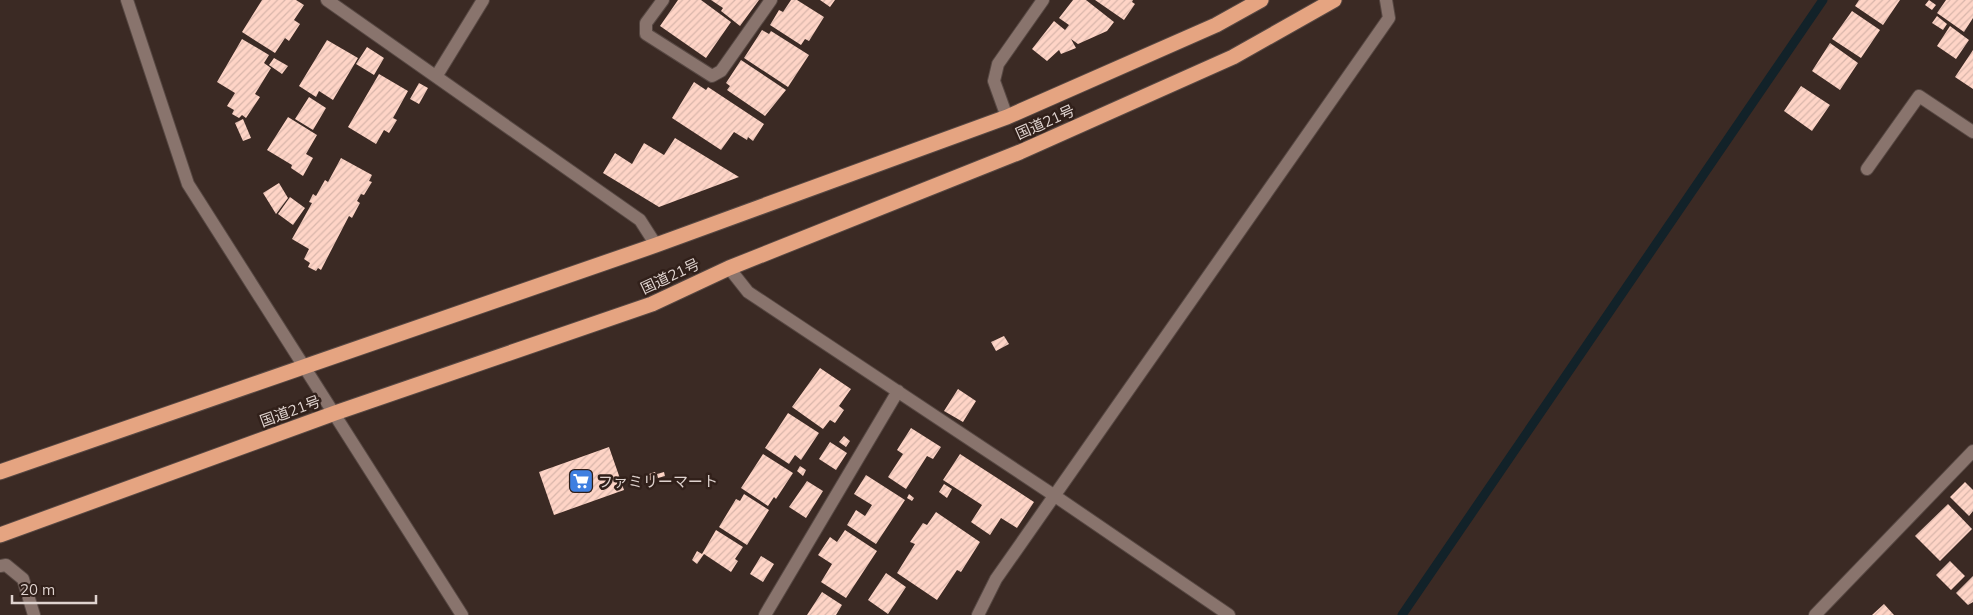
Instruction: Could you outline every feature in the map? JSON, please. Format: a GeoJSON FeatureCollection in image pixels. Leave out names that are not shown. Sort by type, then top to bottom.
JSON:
{"type":"FeatureCollection","features":[{"type":"Feature","properties":{"kind":"highway","name":"国道21号"},"geometry":{"type":"LineString","coordinates":[[0,472],[656,245],[1007,117],[1216,25],[1261,0]]}},
{"type":"Feature","properties":{"kind":"highway","name":"国道21号"},"geometry":{"type":"LineString","coordinates":[[0,535],[335,414],[652,304],[729,268],[1029,148],[1233,57],[1334,0]]}},
{"type":"Feature","properties":{"kind":"street"},"geometry":{"type":"LineString","coordinates":[[127,0],[188,184],[303,367],[335,414],[388,502],[462,615]]}},
{"type":"Feature","properties":{"kind":"street"},"geometry":{"type":"LineString","coordinates":[[437,75],[483,0]]}},
{"type":"Feature","properties":{"kind":"street"},"geometry":{"type":"LineString","coordinates":[[663,0],[646,24],[646,34],[712,76],[721,71],[772,0]]}},
{"type":"Feature","properties":{"kind":"street"},"geometry":{"type":"LineString","coordinates":[[1007,117],[994,81],[998,64],[1044,0]]}},
{"type":"Feature","properties":{"kind":"street"},"geometry":{"type":"LineString","coordinates":[[978,615],[996,580],[1389,18],[1386,0]]}},
{"type":"Feature","properties":{"kind":"street"},"geometry":{"type":"LineString","coordinates":[[334,2],[640,220],[656,245]]}},
{"type":"Feature","properties":{"kind":"street"},"geometry":{"type":"LineString","coordinates":[[1867,169],[1919,96],[1973,132]]}},
{"type":"Feature","properties":{"kind":"street"},"geometry":{"type":"LineString","coordinates":[[729,268],[748,292],[1056,496],[1229,615]]}},
{"type":"Feature","properties":{"kind":"street"},"geometry":{"type":"LineString","coordinates":[[765,615],[898,391]]}},
{"type":"Feature","properties":{"kind":"street"},"geometry":{"type":"LineString","coordinates":[[1815,615],[1973,451]]}},
{"type":"Feature","properties":{"kind":"street"},"geometry":{"type":"LineString","coordinates":[[0,566],[6,565],[23,579],[34,615]]}},
{"type":"Feature","properties":{"kind":"building"},"geometry":{"type":"Polygon","coordinates":[[[262,0],[296,0],[304,5],[294,20],[300,24],[289,41],[285,38],[275,53],[242,32],[262,0]]]}},
{"type":"Feature","properties":{"kind":"building"},"geometry":{"type":"Polygon","coordinates":[[[678,0],[701,0],[731,22],[706,58],[660,26],[678,0]]]}},
{"type":"Feature","properties":{"kind":"building"},"geometry":{"type":"Polygon","coordinates":[[[711,0],[759,0],[740,26],[721,11],[723,8],[711,0]]]}},
{"type":"Feature","properties":{"kind":"building"},"geometry":{"type":"Polygon","coordinates":[[[791,0],[797,0],[824,17],[809,41],[805,39],[801,45],[770,25],[779,10],[783,12],[791,0]]]}},
{"type":"Feature","properties":{"kind":"building"},"geometry":{"type":"Polygon","coordinates":[[[820,0],[835,0],[830,7],[820,0]]]}},
{"type":"Feature","properties":{"kind":"building"},"geometry":{"type":"Polygon","coordinates":[[[1073,0],[1086,0],[1114,22],[1107,31],[1078,44],[1071,39],[1076,48],[1061,54],[1059,50],[1047,61],[1032,49],[1054,21],[1065,30],[1069,25],[1059,18],[1073,0]]]}},
{"type":"Feature","properties":{"kind":"building"},"geometry":{"type":"Polygon","coordinates":[[[1095,0],[1133,0],[1132,2],[1135,4],[1124,20],[1095,0]]]}},
{"type":"Feature","properties":{"kind":"building"},"geometry":{"type":"Polygon","coordinates":[[[1859,0],[1900,0],[1883,25],[1855,6],[1859,0]]]}},
{"type":"Feature","properties":{"kind":"building"},"geometry":{"type":"Polygon","coordinates":[[[1929,0],[1936,5],[1932,10],[1925,5],[1929,0]]]}},
{"type":"Feature","properties":{"kind":"building"},"geometry":{"type":"Polygon","coordinates":[[[1946,0],[1973,0],[1973,18],[1964,32],[1937,13],[1946,0]]]}},
{"type":"Feature","properties":{"kind":"building"},"geometry":{"type":"Polygon","coordinates":[[[1852,11],[1880,30],[1861,58],[1832,39],[1852,11]]]}},
{"type":"Feature","properties":{"kind":"building"},"geometry":{"type":"Polygon","coordinates":[[[1937,16],[1947,24],[1943,30],[1932,23],[1937,16]]]}},
{"type":"Feature","properties":{"kind":"building"},"geometry":{"type":"Polygon","coordinates":[[[1950,26],[1969,40],[1956,59],[1937,46],[1950,26]]]}},
{"type":"Feature","properties":{"kind":"building"},"geometry":{"type":"Polygon","coordinates":[[[762,30],[769,34],[771,31],[809,55],[788,87],[744,58],[762,30]]]}},
{"type":"Feature","properties":{"kind":"building"},"geometry":{"type":"Polygon","coordinates":[[[242,39],[269,55],[264,63],[271,68],[255,94],[260,97],[246,118],[242,115],[239,118],[232,114],[234,110],[227,106],[235,93],[217,82],[242,39]]]}},
{"type":"Feature","properties":{"kind":"building"},"geometry":{"type":"Polygon","coordinates":[[[327,40],[358,58],[333,100],[319,91],[316,97],[299,86],[327,40]]]}},
{"type":"Feature","properties":{"kind":"building"},"geometry":{"type":"Polygon","coordinates":[[[1830,43],[1858,63],[1840,90],[1812,71],[1830,43]]]}},
{"type":"Feature","properties":{"kind":"building"},"geometry":{"type":"Polygon","coordinates":[[[367,47],[384,58],[374,75],[356,64],[367,47]]]}},
{"type":"Feature","properties":{"kind":"building"},"geometry":{"type":"Polygon","coordinates":[[[1973,50],[1973,89],[1955,77],[1973,50]]]}},
{"type":"Feature","properties":{"kind":"building"},"geometry":{"type":"Polygon","coordinates":[[[274,58],[288,66],[282,74],[269,65],[274,58]]]}},
{"type":"Feature","properties":{"kind":"building"},"geometry":{"type":"Polygon","coordinates":[[[741,60],[786,90],[765,116],[727,90],[730,86],[726,83],[741,60]]]}},
{"type":"Feature","properties":{"kind":"building"},"geometry":{"type":"Polygon","coordinates":[[[379,74],[408,91],[393,118],[397,120],[389,133],[384,130],[376,144],[348,127],[379,74]]]}},
{"type":"Feature","properties":{"kind":"building"},"geometry":{"type":"Polygon","coordinates":[[[694,82],[706,90],[708,87],[764,124],[753,141],[748,137],[747,140],[734,132],[721,150],[672,118],[694,82]]]}},
{"type":"Feature","properties":{"kind":"building"},"geometry":{"type":"Polygon","coordinates":[[[419,83],[428,88],[419,104],[410,99],[419,83]]]}},
{"type":"Feature","properties":{"kind":"building"},"geometry":{"type":"Polygon","coordinates":[[[1801,86],[1830,105],[1812,131],[1784,111],[1801,86]]]}},
{"type":"Feature","properties":{"kind":"building"},"geometry":{"type":"Polygon","coordinates":[[[309,97],[326,108],[313,130],[295,119],[309,97]]]}},
{"type":"Feature","properties":{"kind":"building"},"geometry":{"type":"Polygon","coordinates":[[[288,117],[317,135],[306,154],[313,158],[303,176],[291,168],[292,165],[267,150],[288,117]]]}},
{"type":"Feature","properties":{"kind":"building"},"geometry":{"type":"Polygon","coordinates":[[[243,119],[251,138],[243,141],[235,123],[243,119]]]}},
{"type":"Feature","properties":{"kind":"building"},"geometry":{"type":"Polygon","coordinates":[[[675,138],[739,177],[659,207],[603,173],[615,153],[632,164],[644,143],[664,155],[675,138]]]}},
{"type":"Feature","properties":{"kind":"building"},"geometry":{"type":"Polygon","coordinates":[[[341,158],[372,175],[369,181],[372,182],[364,195],[361,194],[357,201],[360,203],[352,218],[349,216],[321,270],[318,268],[316,271],[308,267],[310,263],[304,259],[309,249],[292,239],[312,203],[309,202],[313,194],[316,196],[325,180],[328,182],[341,158]]]}},
{"type":"Feature","properties":{"kind":"building"},"geometry":{"type":"Polygon","coordinates":[[[279,183],[288,198],[276,214],[263,193],[279,183]]]}},
{"type":"Feature","properties":{"kind":"building"},"geometry":{"type":"Polygon","coordinates":[[[290,197],[305,208],[293,225],[278,214],[290,197]]]}},
{"type":"Feature","properties":{"kind":"building"},"geometry":{"type":"Polygon","coordinates":[[[1004,336],[1009,344],[996,351],[991,342],[1004,336]]]}},
{"type":"Feature","properties":{"kind":"building"},"geometry":{"type":"Polygon","coordinates":[[[820,368],[851,389],[839,406],[844,410],[835,423],[830,420],[823,429],[792,407],[820,368]]]}},
{"type":"Feature","properties":{"kind":"building"},"geometry":{"type":"Polygon","coordinates":[[[958,389],[976,401],[963,422],[944,411],[958,389]]]}},
{"type":"Feature","properties":{"kind":"building"},"geometry":{"type":"Polygon","coordinates":[[[788,413],[819,433],[801,460],[795,455],[789,464],[765,448],[788,413]]]}},
{"type":"Feature","properties":{"kind":"building"},"geometry":{"type":"Polygon","coordinates":[[[911,428],[941,447],[933,459],[927,456],[906,489],[888,477],[903,454],[897,450],[911,428]]]}},
{"type":"Feature","properties":{"kind":"building"},"geometry":{"type":"Polygon","coordinates":[[[844,436],[850,441],[846,447],[839,442],[844,436]]]}},
{"type":"Feature","properties":{"kind":"building"},"geometry":{"type":"Polygon","coordinates":[[[830,442],[847,453],[836,470],[819,459],[830,442]]]}},
{"type":"Feature","properties":{"kind":"building","name":"ファミリーマート"},"geometry":{"type":"Polygon","coordinates":[[[609,447],[624,490],[554,515],[539,472],[609,447]]]}},
{"type":"Feature","properties":{"kind":"building"},"geometry":{"type":"Polygon","coordinates":[[[763,454],[793,473],[776,499],[774,497],[768,506],[741,488],[763,454]]]}},
{"type":"Feature","properties":{"kind":"building"},"geometry":{"type":"Polygon","coordinates":[[[960,454],[1034,502],[1017,528],[1001,518],[990,535],[971,522],[982,505],[943,480],[960,454]]]}},
{"type":"Feature","properties":{"kind":"building"},"geometry":{"type":"Polygon","coordinates":[[[800,466],[806,470],[803,476],[797,471],[800,466]]]}},
{"type":"Feature","properties":{"kind":"building"},"geometry":{"type":"Polygon","coordinates":[[[655,472],[657,478],[648,481],[646,475],[655,472]]]}},
{"type":"Feature","properties":{"kind":"building"},"geometry":{"type":"Polygon","coordinates":[[[664,472],[665,476],[658,478],[657,474],[664,472]]]}},
{"type":"Feature","properties":{"kind":"building"},"geometry":{"type":"Polygon","coordinates":[[[866,475],[905,500],[876,544],[847,525],[856,510],[865,516],[872,505],[854,494],[866,475]]]}},
{"type":"Feature","properties":{"kind":"building"},"geometry":{"type":"Polygon","coordinates":[[[807,481],[823,491],[806,518],[789,507],[807,481]]]}},
{"type":"Feature","properties":{"kind":"building"},"geometry":{"type":"Polygon","coordinates":[[[1965,482],[1973,490],[1973,511],[1969,516],[1950,497],[1965,482]]]}},
{"type":"Feature","properties":{"kind":"building"},"geometry":{"type":"Polygon","coordinates":[[[944,484],[952,489],[947,498],[939,492],[944,484]]]}},
{"type":"Feature","properties":{"kind":"building"},"geometry":{"type":"Polygon","coordinates":[[[744,494],[769,510],[747,545],[719,527],[736,499],[740,501],[744,494]]]}},
{"type":"Feature","properties":{"kind":"building"},"geometry":{"type":"Polygon","coordinates":[[[909,494],[914,498],[912,501],[907,498],[909,494]]]}},
{"type":"Feature","properties":{"kind":"building"},"geometry":{"type":"Polygon","coordinates":[[[1948,504],[1972,529],[1940,561],[1915,536],[1948,504]]]}},
{"type":"Feature","properties":{"kind":"building"},"geometry":{"type":"Polygon","coordinates":[[[936,512],[980,542],[961,572],[957,570],[937,600],[897,573],[915,544],[910,542],[923,523],[927,525],[936,512]]]}},
{"type":"Feature","properties":{"kind":"building"},"geometry":{"type":"Polygon","coordinates":[[[716,530],[743,547],[735,559],[738,561],[731,572],[704,554],[697,564],[692,560],[697,551],[702,554],[716,530]]]}},
{"type":"Feature","properties":{"kind":"building"},"geometry":{"type":"Polygon","coordinates":[[[845,530],[877,551],[846,598],[821,582],[832,564],[818,555],[830,537],[837,542],[845,530]]]}},
{"type":"Feature","properties":{"kind":"building"},"geometry":{"type":"Polygon","coordinates":[[[761,556],[774,564],[763,582],[750,574],[761,556]]]}},
{"type":"Feature","properties":{"kind":"building"},"geometry":{"type":"Polygon","coordinates":[[[1950,561],[1965,576],[1951,590],[1936,575],[1950,561]]]}},
{"type":"Feature","properties":{"kind":"building"},"geometry":{"type":"Polygon","coordinates":[[[886,573],[906,587],[888,614],[868,600],[886,573]]]}},
{"type":"Feature","properties":{"kind":"building"},"geometry":{"type":"Polygon","coordinates":[[[1973,576],[1973,602],[1968,605],[1956,593],[1973,576]]]}},
{"type":"Feature","properties":{"kind":"building"},"geometry":{"type":"Polygon","coordinates":[[[822,592],[842,605],[836,615],[807,615],[822,592]]]}},
{"type":"Feature","properties":{"kind":"building"},"geometry":{"type":"Polygon","coordinates":[[[1884,604],[1894,615],[1872,615],[1884,604]]]}},
{"type":"Feature","properties":{"kind":"waterway"},"geometry":{"type":"LineString","coordinates":[[1402,615],[1823,0]]}},
{"type":"Feature","properties":{"kind":"place","name":"ファミリーマート"},"geometry":{"type":"Point","coordinates":[581,481]}}]}
